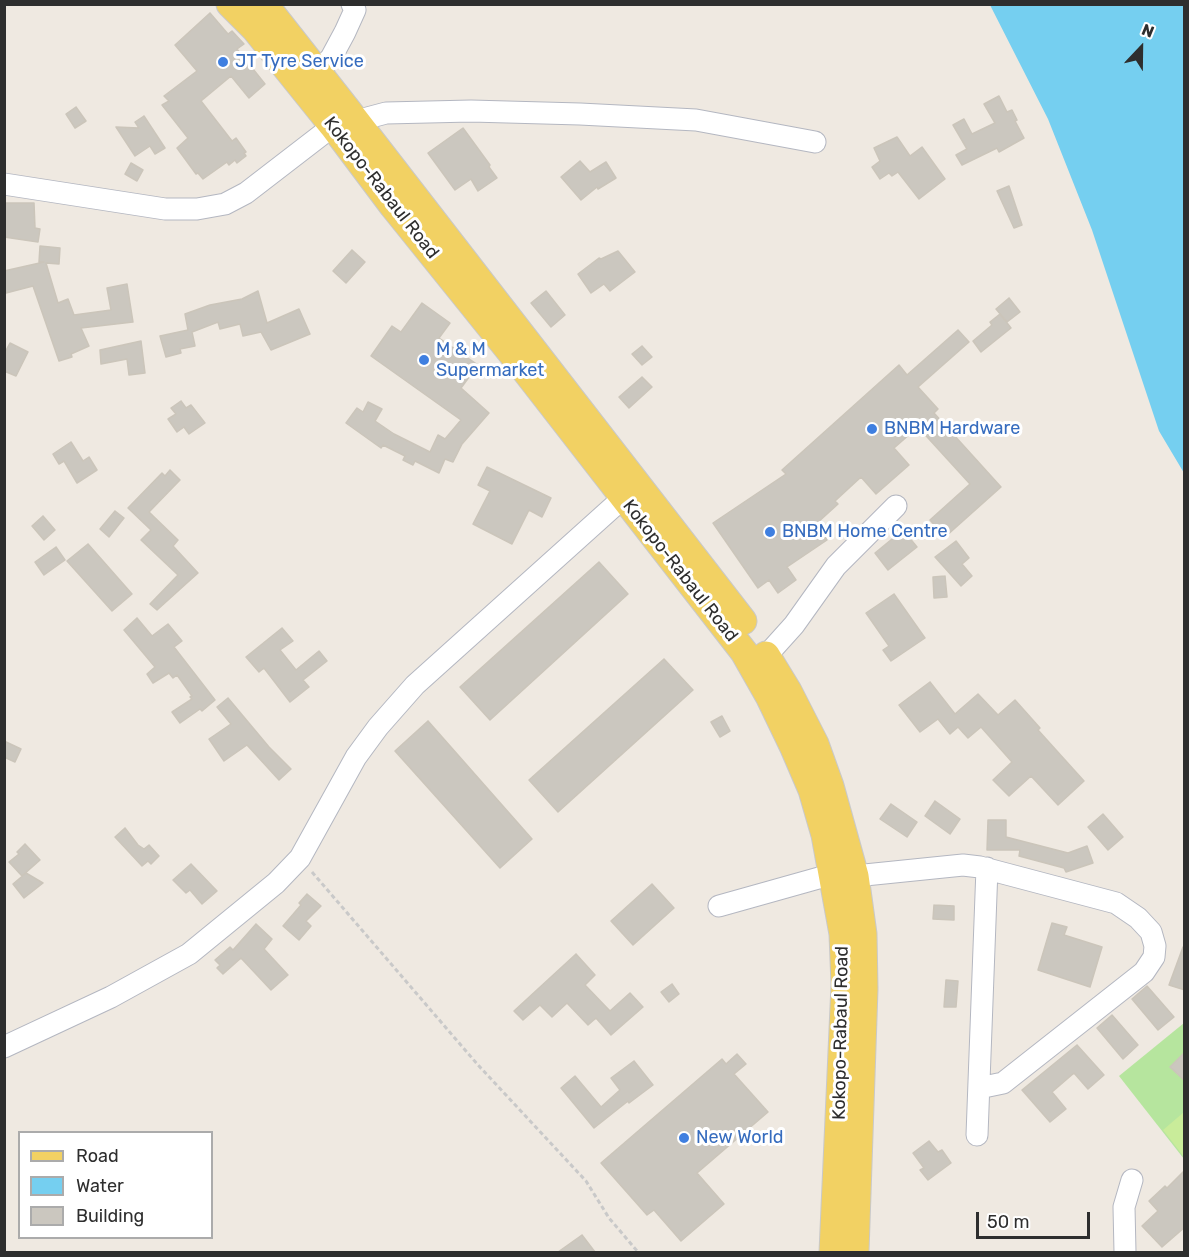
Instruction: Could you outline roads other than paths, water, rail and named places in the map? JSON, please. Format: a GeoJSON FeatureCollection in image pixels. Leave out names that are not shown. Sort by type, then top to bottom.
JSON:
{"type":"FeatureCollection","features":[{"type":"Feature","properties":{"kind":"main road","name":"Kokopo-Rabaul Road"},"geometry":{"type":"LineString","coordinates":[[230,4],[344,123],[720,590],[767,656],[815,744],[833,795],[844,875],[845,986],[833,1252]]}},
{"type":"Feature","properties":{"kind":"main road","name":"Kokopo-Rabaul Road"},"geometry":{"type":"LineString","coordinates":[[262,4],[317,72],[393,206],[517,360],[744,652],[769,696],[794,748],[812,790],[825,835],[844,875],[863,934],[864,988],[855,1252]]}},
{"type":"Feature","properties":{"kind":"street"},"geometry":{"type":"LineString","coordinates":[[317,72],[331,58],[345,32],[355,10],[352,4]]}},
{"type":"Feature","properties":{"kind":"street"},"geometry":{"type":"LineString","coordinates":[[4,184],[165,209],[197,209],[225,204],[246,193],[344,123],[386,113],[471,111],[696,120],[815,142]]}},
{"type":"Feature","properties":{"kind":"street"},"geometry":{"type":"LineString","coordinates":[[4,1047],[111,997],[189,954],[276,884],[300,858],[356,757],[401,700],[623,498]]}},
{"type":"Feature","properties":{"kind":"street"},"geometry":{"type":"LineString","coordinates":[[767,656],[794,625],[836,566],[896,506]]}},
{"type":"Feature","properties":{"kind":"street"},"geometry":{"type":"LineString","coordinates":[[719,906],[844,875],[963,865],[987,868],[1116,903],[1138,918],[1151,932],[1155,946],[1154,957],[1144,972],[1003,1083],[979,1088]]}},
{"type":"Feature","properties":{"kind":"street"},"geometry":{"type":"LineString","coordinates":[[977,1135],[987,868]]}},
{"type":"Feature","properties":{"kind":"street"},"geometry":{"type":"LineString","coordinates":[[1125,1252],[1124,1207],[1132,1180]]}},
{"type":"Feature","properties":{"kind":"water"},"geometry":{"type":"Polygon","coordinates":[[[990,5],[1184,5],[1184,473],[1159,431],[1092,230],[1048,119],[990,5]]]}},
{"type":"Feature","properties":{"kind":"place","name":"JT Tyre Service"},"geometry":{"type":"Point","coordinates":[223,62]}},
{"type":"Feature","properties":{"kind":"place","name":"M & M Supermarket"},"geometry":{"type":"Point","coordinates":[424,360]}},
{"type":"Feature","properties":{"kind":"place","name":"BNBM Hardware"},"geometry":{"type":"Point","coordinates":[872,429]}},
{"type":"Feature","properties":{"kind":"place","name":"BNBM Home Centre"},"geometry":{"type":"Point","coordinates":[770,532]}},
{"type":"Feature","properties":{"kind":"place","name":"New World"},"geometry":{"type":"Point","coordinates":[684,1138]}}]}
